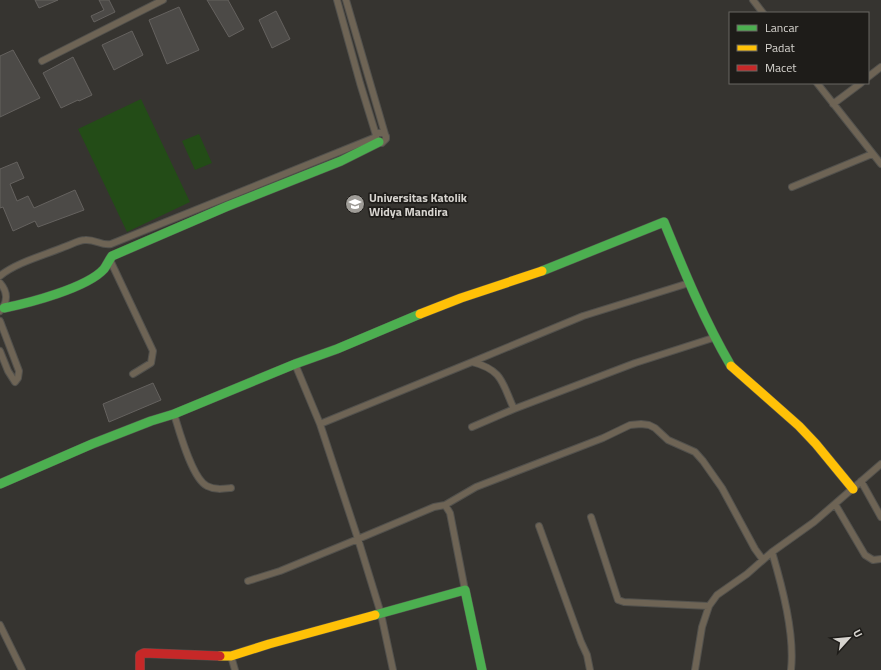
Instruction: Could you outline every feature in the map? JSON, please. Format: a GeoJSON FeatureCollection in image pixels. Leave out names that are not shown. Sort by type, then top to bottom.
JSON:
{"type":"FeatureCollection","features":[{"type":"Feature","properties":{"kind":"street"},"geometry":{"type":"LineString","coordinates":[[42,61],[162,0]]}},
{"type":"Feature","properties":{"kind":"street"},"geometry":{"type":"LineString","coordinates":[[336,0],[377,138]]}},
{"type":"Feature","properties":{"kind":"street"},"geometry":{"type":"LineString","coordinates":[[0,276],[33,259],[83,240],[94,240],[104,245],[111,244],[377,138],[384,141],[386,139],[385,134],[346,0]]}},
{"type":"Feature","properties":{"kind":"street"},"geometry":{"type":"LineString","coordinates":[[753,0],[762,12]]}},
{"type":"Feature","properties":{"kind":"street"},"geometry":{"type":"LineString","coordinates":[[869,76],[881,67]]}},
{"type":"Feature","properties":{"kind":"street"},"geometry":{"type":"LineString","coordinates":[[818,84],[881,164]]}},
{"type":"Feature","properties":{"kind":"street"},"geometry":{"type":"LineString","coordinates":[[833,104],[860,84]]}},
{"type":"Feature","properties":{"kind":"street"},"geometry":{"type":"LineString","coordinates":[[2,309],[40,299],[90,279],[107,266],[112,256],[228,206],[341,161],[377,138]]}},
{"type":"Feature","properties":{"kind":"street"},"geometry":{"type":"LineString","coordinates":[[792,187],[872,154]]}},
{"type":"Feature","properties":{"kind":"street"},"geometry":{"type":"LineString","coordinates":[[0,484],[92,444],[151,421],[174,414],[295,364],[337,349],[364,336],[461,298],[538,272],[664,222],[689,283],[719,345],[732,367],[795,421],[853,489]]}},
{"type":"Feature","properties":{"kind":"street"},"geometry":{"type":"LineString","coordinates":[[110,260],[153,351],[151,362],[133,374]]}},
{"type":"Feature","properties":{"kind":"street"},"geometry":{"type":"LineString","coordinates":[[0,283],[5,290],[7,299],[2,309]]}},
{"type":"Feature","properties":{"kind":"street"},"geometry":{"type":"LineString","coordinates":[[320,424],[583,316],[689,283]]}},
{"type":"Feature","properties":{"kind":"street"},"geometry":{"type":"LineString","coordinates":[[0,321],[19,371],[18,378],[15,382],[8,371],[0,351]]}},
{"type":"Feature","properties":{"kind":"street"},"geometry":{"type":"LineString","coordinates":[[472,427],[635,362],[716,337]]}},
{"type":"Feature","properties":{"kind":"street"},"geometry":{"type":"LineString","coordinates":[[472,362],[489,367],[500,377],[514,409]]}},
{"type":"Feature","properties":{"kind":"street"},"geometry":{"type":"LineString","coordinates":[[295,364],[320,424],[358,539],[381,614],[393,670]]}},
{"type":"Feature","properties":{"kind":"street"},"geometry":{"type":"LineString","coordinates":[[174,414],[196,475],[201,482],[206,486],[216,489],[231,488]]}},
{"type":"Feature","properties":{"kind":"street"},"geometry":{"type":"LineString","coordinates":[[248,581],[280,571],[441,505],[445,505],[476,487],[603,438],[630,425],[645,425],[655,428],[668,440],[695,452],[722,488],[755,549],[763,560]]}},
{"type":"Feature","properties":{"kind":"street"},"geometry":{"type":"LineString","coordinates":[[695,670],[702,627],[709,606],[717,595],[747,574],[772,552],[808,527],[881,464]]}},
{"type":"Feature","properties":{"kind":"street"},"geometry":{"type":"LineString","coordinates":[[861,481],[881,517]]}},
{"type":"Feature","properties":{"kind":"street"},"geometry":{"type":"LineString","coordinates":[[835,504],[865,555],[873,560],[881,559]]}},
{"type":"Feature","properties":{"kind":"street"},"geometry":{"type":"LineString","coordinates":[[445,505],[450,513],[482,670]]}},
{"type":"Feature","properties":{"kind":"street"},"geometry":{"type":"LineString","coordinates":[[590,517],[618,600],[624,602],[709,606]]}},
{"type":"Feature","properties":{"kind":"street"},"geometry":{"type":"LineString","coordinates":[[539,526],[587,655],[590,670]]}},
{"type":"Feature","properties":{"kind":"street"},"geometry":{"type":"LineString","coordinates":[[772,552],[781,581],[789,627],[792,663],[791,670]]}},
{"type":"Feature","properties":{"kind":"street"},"geometry":{"type":"LineString","coordinates":[[140,670],[140,655],[144,653],[231,656],[465,590]]}},
{"type":"Feature","properties":{"kind":"street"},"geometry":{"type":"LineString","coordinates":[[0,625],[22,670]]}},
{"type":"Feature","properties":{"kind":"street"},"geometry":{"type":"LineString","coordinates":[[231,656],[235,670]]}},
{"type":"Feature","properties":{"kind":"green space"},"geometry":{"type":"Polygon","coordinates":[[[141,99],[190,202],[127,232],[78,129],[141,99]]]}},
{"type":"Feature","properties":{"kind":"green space"},"geometry":{"type":"Polygon","coordinates":[[[199,134],[212,163],[195,170],[182,141],[199,134]]]}},
{"type":"Feature","properties":{"kind":"building"},"geometry":{"type":"Polygon","coordinates":[[[35,0],[58,0],[39,8],[35,0]]]}},
{"type":"Feature","properties":{"kind":"building"},"geometry":{"type":"Polygon","coordinates":[[[99,0],[109,0],[115,12],[94,22],[91,16],[104,10],[99,0]]]}},
{"type":"Feature","properties":{"kind":"building"},"geometry":{"type":"Polygon","coordinates":[[[207,0],[228,0],[244,29],[229,37],[207,0]]]}},
{"type":"Feature","properties":{"kind":"building"},"geometry":{"type":"Polygon","coordinates":[[[179,7],[199,50],[167,64],[149,20],[179,7]]]}},
{"type":"Feature","properties":{"kind":"building"},"geometry":{"type":"Polygon","coordinates":[[[276,11],[290,39],[272,48],[259,20],[276,11]]]}},
{"type":"Feature","properties":{"kind":"building"},"geometry":{"type":"Polygon","coordinates":[[[132,31],[143,55],[114,70],[102,45],[132,31]]]}},
{"type":"Feature","properties":{"kind":"building"},"geometry":{"type":"Polygon","coordinates":[[[13,50],[40,98],[0,117],[0,56],[13,50]]]}},
{"type":"Feature","properties":{"kind":"building"},"geometry":{"type":"Polygon","coordinates":[[[73,57],[92,95],[61,108],[43,73],[73,57]]]}},
{"type":"Feature","properties":{"kind":"building"},"geometry":{"type":"Polygon","coordinates":[[[17,162],[24,178],[10,184],[17,201],[28,196],[34,208],[75,190],[84,210],[38,227],[35,221],[13,231],[3,207],[0,208],[0,169],[17,162]]]}},
{"type":"Feature","properties":{"kind":"building"},"geometry":{"type":"Polygon","coordinates":[[[153,383],[161,400],[109,422],[103,404],[153,383]]]}},
{"type":"Feature","properties":{"kind":"traffic: fast"},"geometry":{"type":"LineString","coordinates":[[4,308],[57,294],[85,282],[96,276],[104,269],[112,256],[228,206],[341,161],[379,142]]}},
{"type":"Feature","properties":{"kind":"traffic: fast"},"geometry":{"type":"LineString","coordinates":[[542,271],[664,222],[703,313],[731,366]]}},
{"type":"Feature","properties":{"kind":"traffic: fast"},"geometry":{"type":"LineString","coordinates":[[0,484],[92,444],[151,421],[174,414],[420,314]]}},
{"type":"Feature","properties":{"kind":"traffic: fast"},"geometry":{"type":"LineString","coordinates":[[375,615],[465,590],[482,670]]}},
{"type":"Feature","properties":{"kind":"traffic: slow"},"geometry":{"type":"LineString","coordinates":[[420,314],[461,298],[542,271]]}},
{"type":"Feature","properties":{"kind":"traffic: slow"},"geometry":{"type":"LineString","coordinates":[[731,366],[799,426],[853,489]]}},
{"type":"Feature","properties":{"kind":"traffic: slow"},"geometry":{"type":"LineString","coordinates":[[220,656],[231,656],[375,615]]}},
{"type":"Feature","properties":{"kind":"traffic: jam"},"geometry":{"type":"LineString","coordinates":[[140,670],[140,655],[144,653],[220,656]]}},
{"type":"Feature","properties":{"kind":"place","name":"Universitas Katolik Widya Mandira"},"geometry":{"type":"Point","coordinates":[355,204]}}]}
